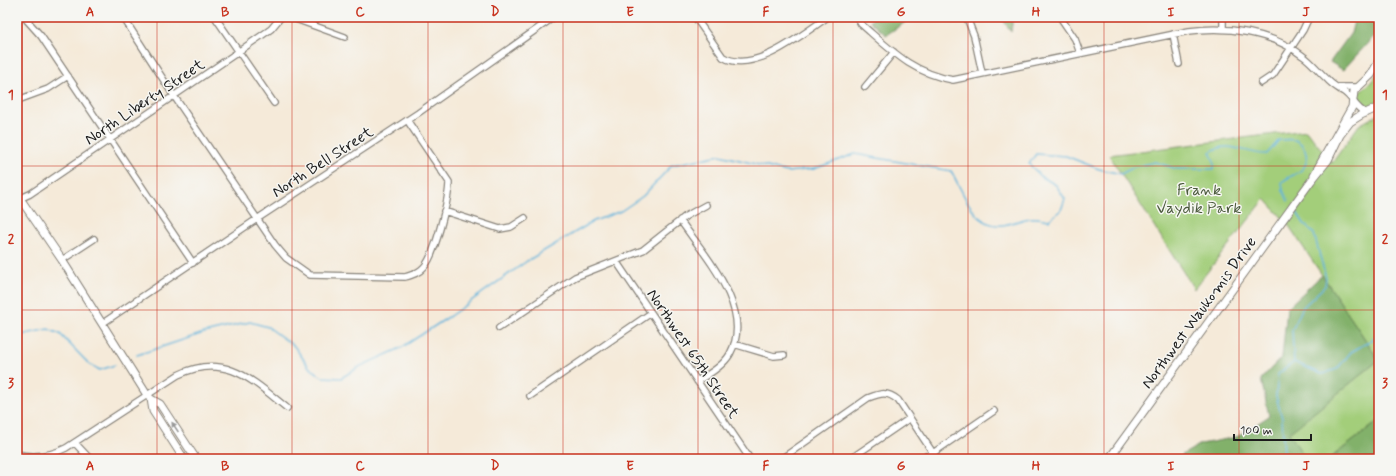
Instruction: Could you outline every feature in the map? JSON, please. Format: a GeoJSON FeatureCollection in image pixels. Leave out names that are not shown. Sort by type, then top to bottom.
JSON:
{"type":"FeatureCollection","features":[{"type":"Feature","properties":{"kind":"main road"},"geometry":{"type":"LineString","coordinates":[[1357,87],[1371,75],[1379,61]]}},
{"type":"Feature","properties":{"kind":"main road","name":"Northwest Waukomis Drive"},"geometry":{"type":"LineString","coordinates":[[1311,181],[1353,103],[1354,91],[1357,87]]}},
{"type":"Feature","properties":{"kind":"main road","name":"Northwest Waukomis Drive"},"geometry":{"type":"LineString","coordinates":[[1109,459],[1289,210],[1328,160],[1345,128],[1350,122],[1379,107]]}},
{"type":"Feature","properties":{"kind":"main road"},"geometry":{"type":"LineString","coordinates":[[18,198],[62,260],[103,323],[149,397],[153,411],[184,459]]}},
{"type":"Feature","properties":{"kind":"main road"},"geometry":{"type":"LineString","coordinates":[[149,397],[160,404],[196,459]]}},
{"type":"Feature","properties":{"kind":"street"},"geometry":{"type":"LineString","coordinates":[[24,17],[41,36],[193,263]]}},
{"type":"Feature","properties":{"kind":"street"},"geometry":{"type":"LineString","coordinates":[[123,17],[257,219],[286,258],[310,275],[405,276],[419,271],[431,258],[449,193],[449,182],[407,120]]}},
{"type":"Feature","properties":{"kind":"street"},"geometry":{"type":"LineString","coordinates":[[216,17],[238,52],[274,103]]}},
{"type":"Feature","properties":{"kind":"street","name":"North Liberty Street"},"geometry":{"type":"LineString","coordinates":[[18,198],[30,194],[238,52],[271,29],[281,17]]}},
{"type":"Feature","properties":{"kind":"street"},"geometry":{"type":"LineString","coordinates":[[290,17],[345,36]]}},
{"type":"Feature","properties":{"kind":"street","name":"North Bell Street"},"geometry":{"type":"LineString","coordinates":[[103,323],[407,120],[554,17]]}},
{"type":"Feature","properties":{"kind":"street"},"geometry":{"type":"LineString","coordinates":[[695,17],[723,58],[730,61],[746,62],[768,55],[828,17]]}},
{"type":"Feature","properties":{"kind":"street"},"geometry":{"type":"LineString","coordinates":[[857,17],[861,24],[913,66],[926,73],[953,80],[1173,34],[1201,29],[1223,29],[1260,36],[1304,56],[1346,94],[1353,103],[1366,113]]}},
{"type":"Feature","properties":{"kind":"street"},"geometry":{"type":"LineString","coordinates":[[1060,17],[1075,40],[1080,53]]}},
{"type":"Feature","properties":{"kind":"street"},"geometry":{"type":"LineString","coordinates":[[1223,17],[1223,29]]}},
{"type":"Feature","properties":{"kind":"street"},"geometry":{"type":"LineString","coordinates":[[1261,83],[1273,75],[1291,49],[1309,17]]}},
{"type":"Feature","properties":{"kind":"street"},"geometry":{"type":"LineString","coordinates":[[967,18],[973,31],[982,73]]}},
{"type":"Feature","properties":{"kind":"street"},"geometry":{"type":"LineString","coordinates":[[1173,34],[1179,64]]}},
{"type":"Feature","properties":{"kind":"street"},"geometry":{"type":"LineString","coordinates":[[865,87],[894,52]]}},
{"type":"Feature","properties":{"kind":"street"},"geometry":{"type":"LineString","coordinates":[[18,100],[48,89],[68,76]]}},
{"type":"Feature","properties":{"kind":"street"},"geometry":{"type":"LineString","coordinates":[[1336,86],[1357,87]]}},
{"type":"Feature","properties":{"kind":"street"},"geometry":{"type":"LineString","coordinates":[[499,328],[575,277],[643,250],[680,220],[706,205]]}},
{"type":"Feature","properties":{"kind":"street"},"geometry":{"type":"LineString","coordinates":[[444,211],[500,229],[511,227],[525,218]]}},
{"type":"Feature","properties":{"kind":"street"},"geometry":{"type":"LineString","coordinates":[[680,220],[729,293],[736,315],[734,344],[730,355],[715,369],[697,381]]}},
{"type":"Feature","properties":{"kind":"street"},"geometry":{"type":"LineString","coordinates":[[62,260],[94,239]]}},
{"type":"Feature","properties":{"kind":"street","name":"Northwest 65th Street"},"geometry":{"type":"LineString","coordinates":[[616,262],[750,459]]}},
{"type":"Feature","properties":{"kind":"street"},"geometry":{"type":"LineString","coordinates":[[530,396],[651,313]]}},
{"type":"Feature","properties":{"kind":"street"},"geometry":{"type":"LineString","coordinates":[[734,344],[774,356],[784,355]]}},
{"type":"Feature","properties":{"kind":"street"},"geometry":{"type":"LineString","coordinates":[[17,454],[38,456],[52,454],[75,443],[149,397],[186,371],[212,366],[240,372],[287,408]]}},
{"type":"Feature","properties":{"kind":"street"},"geometry":{"type":"LineString","coordinates":[[781,459],[868,398],[882,394],[891,394],[898,400],[937,459]]}},
{"type":"Feature","properties":{"kind":"street"},"geometry":{"type":"LineString","coordinates":[[920,459],[933,453],[994,411]]}},
{"type":"Feature","properties":{"kind":"street"},"geometry":{"type":"LineString","coordinates":[[850,459],[910,418]]}},
{"type":"Feature","properties":{"kind":"street"},"geometry":{"type":"LineString","coordinates":[[75,443],[90,459]]}},
{"type":"Feature","properties":{"kind":"green space"},"geometry":{"type":"Polygon","coordinates":[[[876,17],[913,17],[886,35],[870,21],[876,17]]]}},
{"type":"Feature","properties":{"kind":"green space"},"geometry":{"type":"Polygon","coordinates":[[[1001,17],[1013,17],[1011,32],[1001,17]]]}},
{"type":"Feature","properties":{"kind":"green space"},"geometry":{"type":"Polygon","coordinates":[[[1355,17],[1379,17],[1378,32],[1343,70],[1330,62],[1351,33],[1355,17]]]}},
{"type":"Feature","properties":{"kind":"green space"},"geometry":{"type":"Polygon","coordinates":[[[1379,71],[1378,101],[1372,106],[1363,106],[1360,103],[1358,94],[1371,82],[1379,71]]]}},
{"type":"Feature","properties":{"kind":"green space","name":"Frank Vaydik Park"},"geometry":{"type":"Polygon","coordinates":[[[1379,114],[1379,360],[1287,223],[1265,199],[1194,289],[1109,155],[1306,130],[1332,163],[1359,125],[1379,114]]]}},
{"type":"Feature","properties":{"kind":"green space"},"geometry":{"type":"Polygon","coordinates":[[[1322,275],[1379,360],[1289,433],[1306,459],[1184,459],[1182,455],[1201,444],[1237,437],[1269,416],[1261,379],[1282,357],[1287,308],[1322,275]]]}},
{"type":"Feature","properties":{"kind":"green space"},"geometry":{"type":"Polygon","coordinates":[[[1379,360],[1379,421],[1329,459],[1306,459],[1288,433],[1379,360]]]}},
{"type":"Feature","properties":{"kind":"green space"},"geometry":{"type":"Polygon","coordinates":[[[1379,421],[1379,455],[1374,459],[1329,459],[1379,421]]]}},
{"type":"Feature","properties":{"kind":"waterway"},"geometry":{"type":"LineString","coordinates":[[137,355],[204,333],[250,322],[268,327],[294,346],[309,367],[322,377],[341,378],[361,366],[401,348],[450,316],[527,261],[594,221],[621,211],[643,196],[672,165],[720,155],[787,172],[814,169],[855,154],[951,171],[965,198],[977,215],[984,221],[993,225],[1003,225],[1030,218],[1049,220],[1061,210],[1065,199],[1056,185],[1042,177],[1029,164],[1036,154],[1066,156],[1099,169],[1121,174],[1134,167],[1155,162],[1177,169],[1214,169],[1214,161],[1210,152],[1217,148],[1231,147],[1260,154],[1267,154],[1279,140],[1295,140],[1305,149],[1306,163],[1300,171],[1282,182],[1283,190],[1288,201]]}},
{"type":"Feature","properties":{"kind":"waterway"},"geometry":{"type":"LineString","coordinates":[[1294,208],[1305,225],[1314,234],[1326,278],[1325,286],[1303,307],[1292,330],[1294,362]]}},
{"type":"Feature","properties":{"kind":"waterway"},"geometry":{"type":"LineString","coordinates":[[17,336],[48,329],[60,334],[90,365],[100,370],[115,365]]}},
{"type":"Feature","properties":{"kind":"waterway"},"geometry":{"type":"LineString","coordinates":[[1275,459],[1284,455],[1282,418],[1276,396],[1278,374],[1294,362],[1322,374],[1337,369],[1351,352],[1379,336]]}}]}
